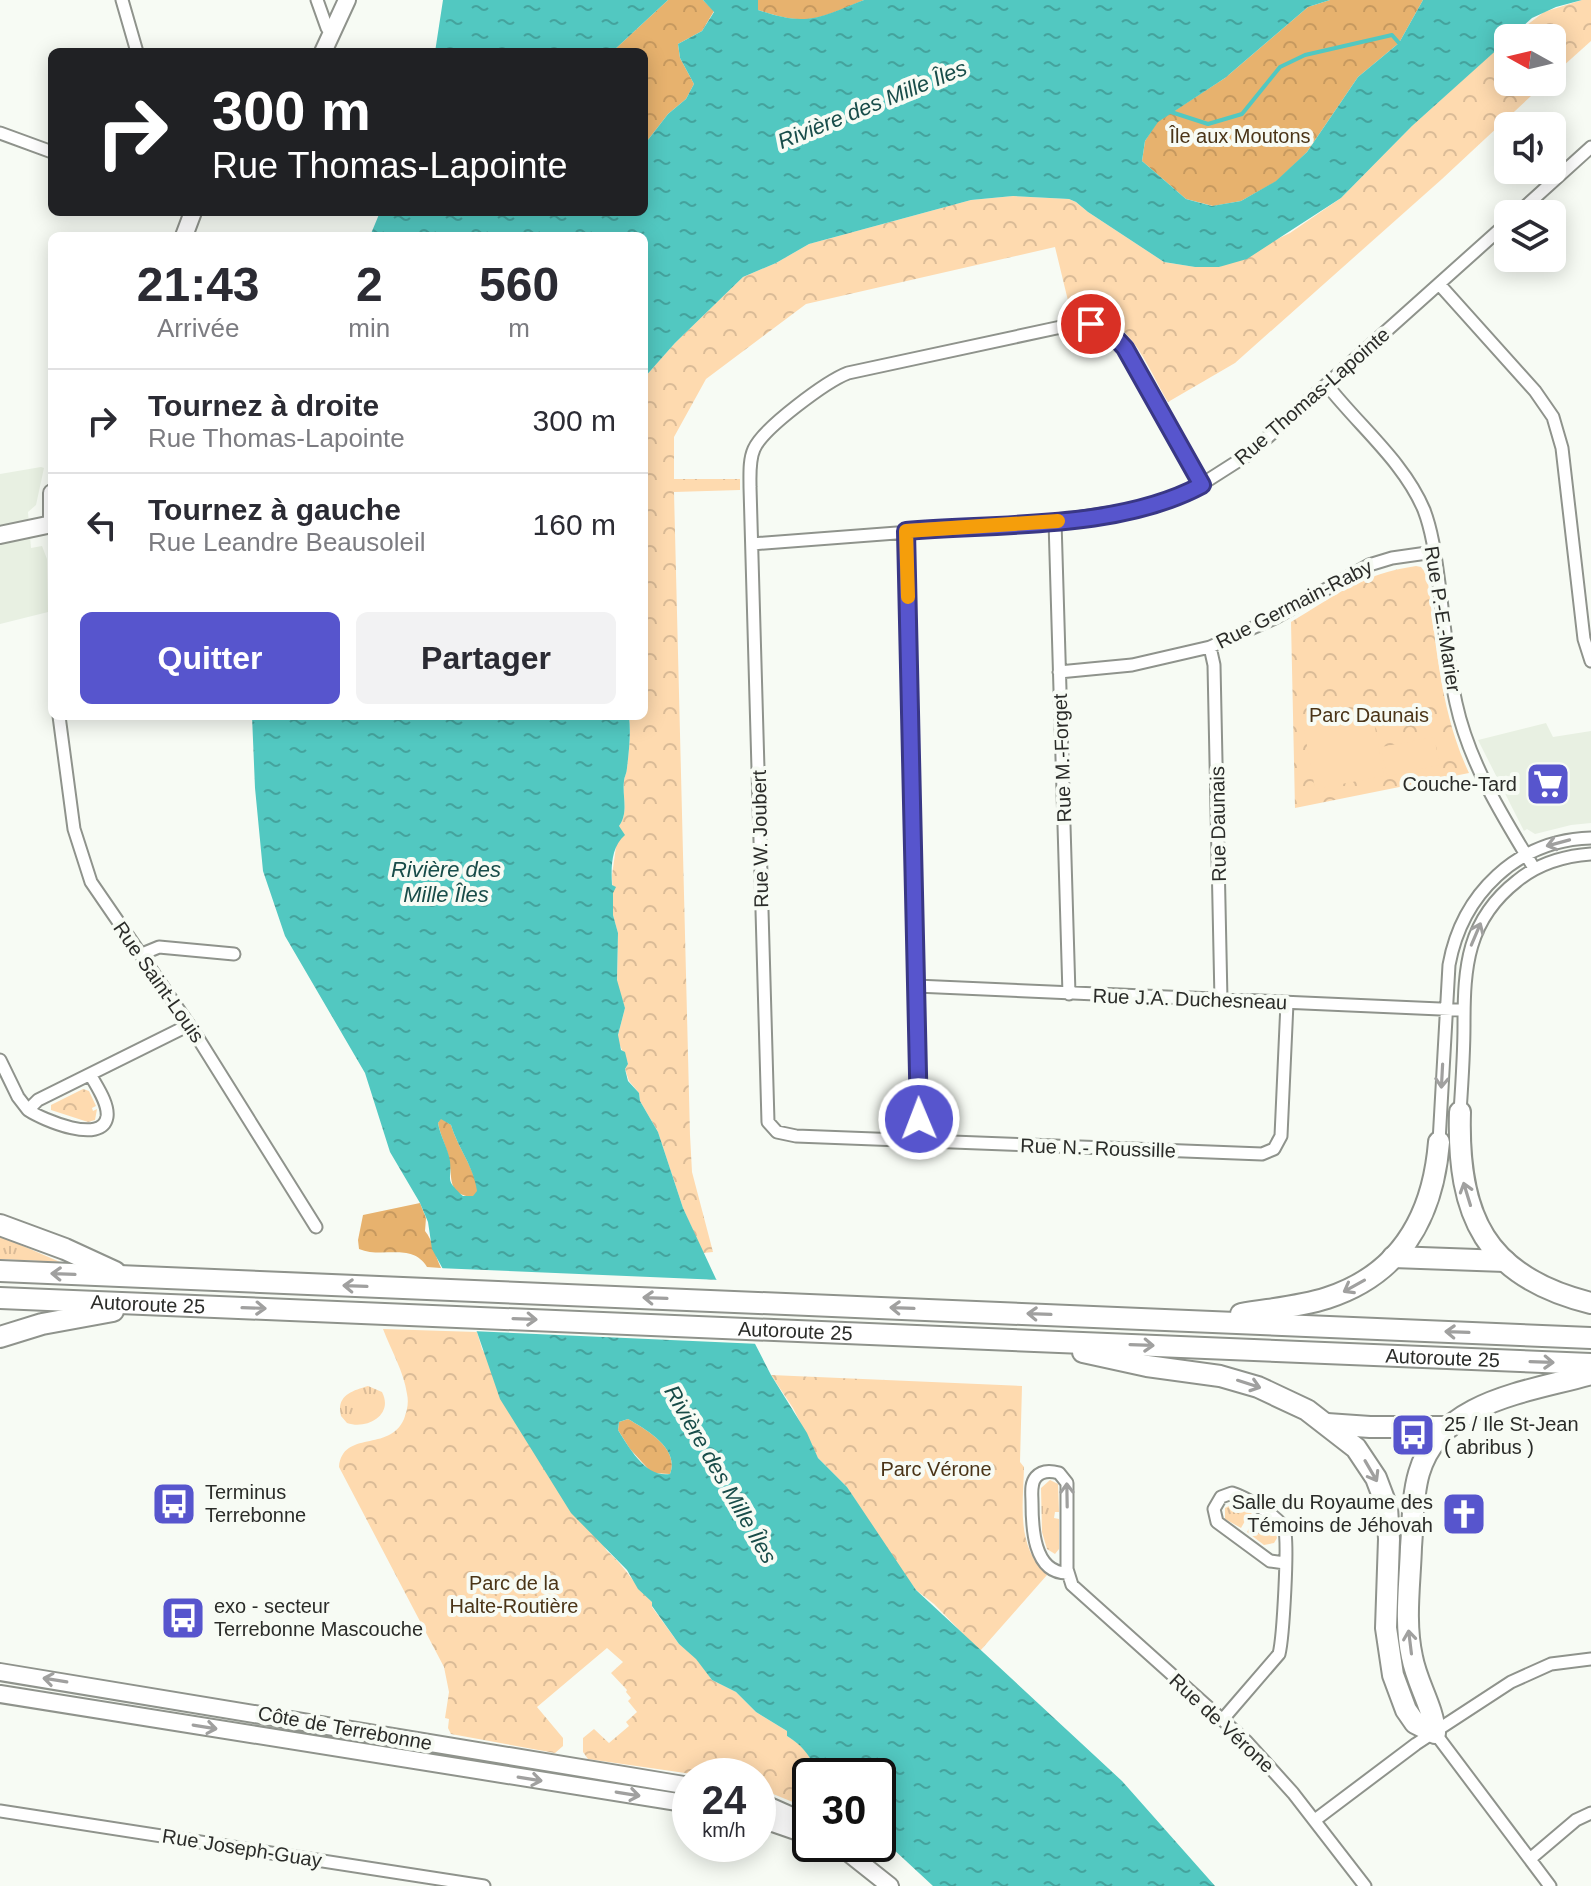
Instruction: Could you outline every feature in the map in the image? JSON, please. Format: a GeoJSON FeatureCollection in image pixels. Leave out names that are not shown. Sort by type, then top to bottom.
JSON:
{"type":"FeatureCollection","features":[{"type":"Feature","properties":{"kind":"highway"},"geometry":{"type":"LineString","coordinates":[[1460,1112],[1459,1153],[1466,1195],[1483,1233],[1505,1261],[1537,1285],[1591,1303]]}},
{"type":"Feature","properties":{"kind":"highway"},"geometry":{"type":"LineString","coordinates":[[1201,1321],[1326,1298],[1361,1283],[1393,1257],[1418,1223],[1430,1198],[1439,1142]]}},
{"type":"Feature","properties":{"kind":"highway"},"geometry":{"type":"LineString","coordinates":[[0,1225],[65,1249],[126,1277]]}},
{"type":"Feature","properties":{"kind":"highway"},"geometry":{"type":"LineString","coordinates":[[1393,1257],[1505,1261]]}},
{"type":"Feature","properties":{"kind":"highway","name":"Autoroute 25"},"geometry":{"type":"LineString","coordinates":[[0,1271],[1591,1338]]}},
{"type":"Feature","properties":{"kind":"highway","name":"Autoroute 25"},"geometry":{"type":"LineString","coordinates":[[0,1298],[1591,1364]]}},
{"type":"Feature","properties":{"kind":"highway"},"geometry":{"type":"LineString","coordinates":[[0,1337],[42,1324],[148,1304]]}},
{"type":"Feature","properties":{"kind":"highway"},"geometry":{"type":"LineString","coordinates":[[1037,1341],[1147,1366],[1220,1376],[1246,1383],[1281,1396],[1327,1424],[1363,1457],[1384,1497],[1389,1533],[1386,1614],[1390,1664],[1402,1701],[1415,1723],[1435,1733],[1434,1716],[1414,1666],[1408,1607],[1417,1480],[1427,1455],[1449,1427],[1489,1402],[1591,1374]]}},
{"type":"Feature","properties":{"kind":"highway"},"geometry":{"type":"LineString","coordinates":[[1327,1424],[1449,1427]]}},
{"type":"Feature","properties":{"kind":"main road"},"geometry":{"type":"LineString","coordinates":[[325,48],[347,0]]}},
{"type":"Feature","properties":{"kind":"main road"},"geometry":{"type":"LineString","coordinates":[[0,535],[48,527]]}},
{"type":"Feature","properties":{"kind":"main road","name":"Côte de Terrebonne"},"geometry":{"type":"LineString","coordinates":[[0,1672],[672,1783]]}},
{"type":"Feature","properties":{"kind":"main road","name":"Côte de Terrebonne"},"geometry":{"type":"LineString","coordinates":[[0,1694],[672,1801]]}},
{"type":"Feature","properties":{"kind":"main road"},"geometry":{"type":"LineString","coordinates":[[566,1785],[569,1766]]}},
{"type":"Feature","properties":{"kind":"main road"},"geometry":{"type":"LineString","coordinates":[[858,1862],[890,1886]]}},
{"type":"Feature","properties":{"kind":"street"},"geometry":{"type":"LineString","coordinates":[[122,0],[136,48]]}},
{"type":"Feature","properties":{"kind":"street"},"geometry":{"type":"LineString","coordinates":[[317,0],[327,28],[334,32]]}},
{"type":"Feature","properties":{"kind":"street"},"geometry":{"type":"LineString","coordinates":[[0,133],[48,151]]}},
{"type":"Feature","properties":{"kind":"street"},"geometry":{"type":"LineString","coordinates":[[1532,200],[1591,147]]}},
{"type":"Feature","properties":{"kind":"street","name":"Rue Thomas-Lapointe"},"geometry":{"type":"LineString","coordinates":[[752,544],[1055,521],[1143,507],[1176,496],[1202,485],[1249,454],[1494,235]]}},
{"type":"Feature","properties":{"kind":"street"},"geometry":{"type":"LineString","coordinates":[[1439,284],[1542,400],[1556,426],[1562,448],[1584,639],[1591,661]]}},
{"type":"Feature","properties":{"kind":"street","name":"Rue W. Joubert"},"geometry":{"type":"LineString","coordinates":[[774,1131],[767,1117],[750,471],[754,449],[772,427],[831,382],[848,373],[1075,324],[1095,325],[1118,339],[1202,485]]}},
{"type":"Feature","properties":{"kind":"street","name":"Rue P.-E.-Marier"},"geometry":{"type":"LineString","coordinates":[[1327,385],[1393,461],[1412,487],[1427,519],[1462,727],[1479,771],[1534,868]]}},
{"type":"Feature","properties":{"kind":"street","name":"Rue M.-Forget"},"geometry":{"type":"LineString","coordinates":[[1055,521],[1069,994]]}},
{"type":"Feature","properties":{"kind":"street"},"geometry":{"type":"LineString","coordinates":[[906,531],[919,1141]]}},
{"type":"Feature","properties":{"kind":"street","name":"Rue Germain-Raby"},"geometry":{"type":"LineString","coordinates":[[1059,672],[1132,665],[1210,647],[1275,618],[1369,565],[1434,552]]}},
{"type":"Feature","properties":{"kind":"street","name":"Rue Daunais"},"geometry":{"type":"LineString","coordinates":[[1210,647],[1214,665],[1221,1000]]}},
{"type":"Feature","properties":{"kind":"street","name":"Rue Saint-Louis"},"geometry":{"type":"LineString","coordinates":[[60,720],[74,829],[83,862],[101,899],[189,1025],[316,1227]]}},
{"type":"Feature","properties":{"kind":"street"},"geometry":{"type":"LineString","coordinates":[[1439,1142],[1451,955],[1465,915],[1494,877],[1526,854],[1566,840],[1591,838]]}},
{"type":"Feature","properties":{"kind":"street"},"geometry":{"type":"LineString","coordinates":[[1460,1112],[1466,967],[1477,930],[1503,893],[1534,868],[1562,858],[1591,854]]}},
{"type":"Feature","properties":{"kind":"street"},"geometry":{"type":"LineString","coordinates":[[142,954],[159,947],[234,954]]}},
{"type":"Feature","properties":{"kind":"street","name":"Rue J.A. Duchesneau"},"geometry":{"type":"LineString","coordinates":[[916,986],[1463,1010]]}},
{"type":"Feature","properties":{"kind":"street","name":"Rue N.- Roussille"},"geometry":{"type":"LineString","coordinates":[[774,1131],[796,1136],[1266,1154],[1274,1149],[1281,1136],[1287,1003]]}},
{"type":"Feature","properties":{"kind":"street"},"geometry":{"type":"LineString","coordinates":[[28,1110],[38,1100],[189,1025]]}},
{"type":"Feature","properties":{"kind":"street"},"geometry":{"type":"LineString","coordinates":[[0,1060],[28,1110],[39,1117],[84,1131],[97,1130],[105,1122],[107,1111],[91,1076]]}},
{"type":"Feature","properties":{"kind":"street","name":"Rue de Vérone"},"geometry":{"type":"LineString","coordinates":[[1067,1573],[1054,1570],[1046,1562],[1033,1535],[1032,1487],[1036,1477],[1044,1472],[1059,1473],[1067,1483],[1069,1580],[1223,1719],[1275,1772],[1365,1886]]}},
{"type":"Feature","properties":{"kind":"street"},"geometry":{"type":"LineString","coordinates":[[1223,1719],[1279,1654],[1285,1563],[1285,1532],[1281,1524],[1237,1494],[1228,1493],[1221,1497],[1214,1509],[1217,1522],[1270,1561],[1285,1563]]}},
{"type":"Feature","properties":{"kind":"street"},"geometry":{"type":"LineString","coordinates":[[1315,1820],[1416,1744],[1531,1672],[1560,1662],[1591,1659]]}},
{"type":"Feature","properties":{"kind":"street"},"geometry":{"type":"LineString","coordinates":[[1435,1733],[1550,1886]]}},
{"type":"Feature","properties":{"kind":"street","name":"Rue Joseph-Guay"},"geometry":{"type":"LineString","coordinates":[[0,1811],[436,1882],[484,1886]]}},
{"type":"Feature","properties":{"kind":"street"},"geometry":{"type":"LineString","coordinates":[[1530,1859],[1576,1820],[1591,1813]]}},
{"type":"Feature","properties":{"kind":"shaded area"},"geometry":{"type":"Polygon","coordinates":[[[44,468],[36,505],[28,512],[31,548],[42,546],[47,559],[48,612],[0,624],[0,474],[44,468]]]}},
{"type":"Feature","properties":{"kind":"shaded area"},"geometry":{"type":"Polygon","coordinates":[[[1546,723],[1553,737],[1591,731],[1591,823],[1535,834],[1527,829],[1524,831],[1478,740],[1546,723]]]}},
{"type":"Feature","properties":{"kind":"green space"},"geometry":{"type":"Polygon","coordinates":[[[668,0],[703,0],[714,11],[702,31],[678,44],[680,58],[694,84],[686,99],[668,114],[648,140],[648,48],[616,48],[668,0]]]}},
{"type":"Feature","properties":{"kind":"green space"},"geometry":{"type":"Polygon","coordinates":[[[758,0],[864,0],[823,16],[801,19],[758,10],[758,0]]]}},
{"type":"Feature","properties":{"kind":"green space","name":"Île aux Moutons"},"geometry":{"type":"Polygon","coordinates":[[[1330,0],[1423,0],[1399,43],[1358,77],[1307,152],[1277,181],[1241,201],[1213,206],[1186,199],[1142,161],[1145,141],[1157,122],[1225,78],[1308,7],[1330,0]]]}},
{"type":"Feature","properties":{"kind":"green space"},"geometry":{"type":"Polygon","coordinates":[[[1591,0],[1591,41],[1566,63],[1566,24],[1528,24],[1544,12],[1591,0]]]}},
{"type":"Feature","properties":{"kind":"green space"},"geometry":{"type":"Polygon","coordinates":[[[1494,52],[1494,96],[1531,96],[1514,112],[1494,112],[1494,130],[1235,363],[1168,402],[1142,355],[1120,327],[1090,313],[1071,313],[1055,247],[806,304],[706,379],[674,437],[674,479],[740,479],[740,490],[674,492],[690,1135],[692,1172],[713,1252],[703,1253],[683,1208],[658,1132],[640,1101],[639,1093],[629,1081],[625,1069],[628,1063],[617,1039],[625,1008],[617,985],[618,933],[613,915],[612,875],[624,810],[629,720],[648,720],[648,373],[743,277],[809,244],[971,200],[1013,196],[1069,199],[1164,262],[1219,267],[1290,233],[1341,198],[1412,126],[1494,52]]]}},
{"type":"Feature","properties":{"kind":"green space","name":"Parc Daunais"},"geometry":{"type":"Polygon","coordinates":[[[1416,566],[1427,575],[1445,701],[1469,773],[1295,808],[1291,622],[1365,580],[1416,566]]]}},
{"type":"Feature","properties":{"kind":"green space"},"geometry":{"type":"Polygon","coordinates":[[[1371,706],[1384,776],[1315,789],[1302,719],[1371,706]]]}},
{"type":"Feature","properties":{"kind":"green space"},"geometry":{"type":"Polygon","coordinates":[[[1434,737],[1440,765],[1387,776],[1381,747],[1434,737]]]}},
{"type":"Feature","properties":{"kind":"green space"},"geometry":{"type":"Polygon","coordinates":[[[83,1089],[89,1091],[96,1106],[92,1108],[93,1111],[97,1109],[95,1120],[88,1122],[51,1110],[51,1105],[83,1089]]]}},
{"type":"Feature","properties":{"kind":"green space"},"geometry":{"type":"Polygon","coordinates":[[[441,1118],[451,1125],[473,1174],[478,1191],[473,1197],[458,1193],[452,1184],[448,1155],[438,1123],[441,1118]]]}},
{"type":"Feature","properties":{"kind":"green space"},"geometry":{"type":"Polygon","coordinates":[[[420,1203],[426,1218],[425,1231],[441,1268],[427,1267],[421,1259],[405,1253],[377,1253],[359,1249],[363,1215],[420,1203]]]}},
{"type":"Feature","properties":{"kind":"green space"},"geometry":{"type":"Polygon","coordinates":[[[0,1236],[60,1262],[0,1259],[0,1236]]]}},
{"type":"Feature","properties":{"kind":"green space","name":"Parc de la Halte-Routière"},"geometry":{"type":"Polygon","coordinates":[[[383,1329],[477,1332],[482,1349],[607,1551],[652,1602],[652,1607],[679,1644],[697,1659],[712,1680],[736,1692],[756,1712],[787,1731],[787,1736],[804,1747],[810,1758],[792,1758],[792,1802],[776,1795],[776,1758],[672,1758],[672,1771],[588,1759],[583,1752],[583,1738],[594,1729],[609,1743],[629,1726],[626,1722],[637,1712],[628,1701],[631,1698],[627,1690],[611,1673],[623,1662],[607,1648],[537,1707],[563,1738],[563,1746],[555,1753],[451,1734],[449,1719],[445,1718],[449,1692],[444,1667],[339,1467],[342,1455],[349,1448],[388,1436],[404,1419],[408,1401],[400,1369],[383,1329]]]}},
{"type":"Feature","properties":{"kind":"green space","name":"Parc Vérone"},"geometry":{"type":"Polygon","coordinates":[[[771,1375],[1022,1386],[1020,1462],[1024,1467],[1024,1525],[1030,1552],[1047,1575],[980,1651],[916,1590],[897,1565],[847,1487],[818,1458],[793,1408],[771,1375]]]}},
{"type":"Feature","properties":{"kind":"green space"},"geometry":{"type":"Polygon","coordinates":[[[368,1386],[382,1392],[385,1400],[381,1414],[363,1424],[347,1423],[341,1416],[343,1399],[351,1392],[368,1386]]]}},
{"type":"Feature","properties":{"kind":"green space"},"geometry":{"type":"Polygon","coordinates":[[[628,1419],[660,1441],[670,1456],[670,1474],[652,1473],[630,1449],[618,1430],[619,1422],[628,1419]]]}},
{"type":"Feature","properties":{"kind":"green space"},"geometry":{"type":"Polygon","coordinates":[[[1050,1480],[1058,1484],[1059,1512],[1055,1512],[1054,1518],[1059,1519],[1059,1549],[1055,1554],[1047,1549],[1042,1532],[1041,1488],[1050,1480]]]}},
{"type":"Feature","properties":{"kind":"green space"},"geometry":{"type":"Polygon","coordinates":[[[1233,1504],[1275,1530],[1277,1538],[1274,1543],[1264,1545],[1247,1532],[1251,1525],[1245,1521],[1241,1528],[1225,1519],[1225,1508],[1233,1504]]]}},
{"type":"Feature","properties":{"kind":"water"},"geometry":{"type":"Polygon","coordinates":[[[443,0],[668,0],[616,48],[436,48],[443,0]]]}},
{"type":"Feature","properties":{"kind":"water","name":"Rivière des Mille Îles"},"geometry":{"type":"Polygon","coordinates":[[[703,0],[758,0],[758,10],[801,19],[823,16],[864,0],[1330,0],[1308,7],[1225,78],[1158,122],[1145,141],[1142,161],[1186,199],[1212,206],[1241,201],[1276,181],[1307,152],[1358,77],[1399,43],[1423,0],[1582,0],[1556,7],[1525,24],[1494,24],[1494,52],[1412,126],[1341,198],[1247,259],[1219,267],[1164,262],[1069,199],[1013,196],[971,200],[809,244],[743,277],[648,373],[648,232],[372,232],[378,216],[648,216],[648,140],[668,114],[686,99],[694,84],[680,58],[678,44],[702,31],[714,12],[703,0]]]}},
{"type":"Feature","properties":{"kind":"water","name":"Rivière des Mille Îles"},"geometry":{"type":"Polygon","coordinates":[[[252,720],[629,720],[624,810],[619,826],[625,835],[614,851],[612,871],[612,885],[616,887],[613,915],[618,933],[617,980],[625,1008],[618,1035],[628,1064],[625,1069],[628,1081],[639,1093],[640,1101],[658,1132],[683,1208],[716,1279],[733,1301],[818,1458],[847,1487],[916,1590],[1122,1781],[1215,1886],[933,1886],[896,1852],[896,1758],[810,1758],[787,1736],[787,1731],[756,1712],[736,1692],[712,1680],[679,1644],[627,1570],[571,1513],[500,1399],[477,1332],[432,1249],[428,1222],[420,1203],[390,1152],[365,1073],[285,936],[263,871],[252,720]],[[441,1119],[438,1123],[449,1156],[451,1183],[463,1196],[473,1196],[477,1191],[475,1182],[451,1125],[441,1119]],[[628,1419],[619,1422],[618,1430],[646,1467],[661,1474],[670,1474],[670,1456],[660,1441],[628,1419]]]}},
{"type":"Feature","properties":{"kind":"pier"},"geometry":{"type":"Polygon","coordinates":[[[437,1268],[721,1280],[736,1299],[760,1344],[472,1331],[437,1268]]]}},
{"type":"Feature","properties":{"kind":"waterway"},"geometry":{"type":"LineString","coordinates":[[1171,112],[1208,124],[1242,114],[1280,67],[1305,55],[1392,35],[1399,43]]}},
{"type":"Feature","properties":{"kind":"slow traffic"},"geometry":{"type":"LineString","coordinates":[[908,597],[906,531],[1058,521]]}},
{"type":"Feature","properties":{"kind":"place","name":"Couche-Tard"},"geometry":{"type":"Point","coordinates":[1548,784]}},
{"type":"Feature","properties":{"kind":"place","name":"25 / Ile St-Jean ( abribus )"},"geometry":{"type":"Point","coordinates":[1413,1435]}},
{"type":"Feature","properties":{"kind":"place","name":"Terminus Terrebonne"},"geometry":{"type":"Point","coordinates":[174,1504]}},
{"type":"Feature","properties":{"kind":"place","name":"Salle du Royaume des Témoins de Jéhovah"},"geometry":{"type":"Point","coordinates":[1464,1514]}},
{"type":"Feature","properties":{"kind":"place","name":"exo - secteur Terrebonne Mascouche"},"geometry":{"type":"Point","coordinates":[183,1618]}},
{"type":"Feature","properties":{"kind":"route"},"geometry":{"type":"LineString","coordinates":[[919,1119],[906,531],[1103,515],[1160,502],[1202,485],[1125,348],[1111,333],[1091,324]]}}]}
